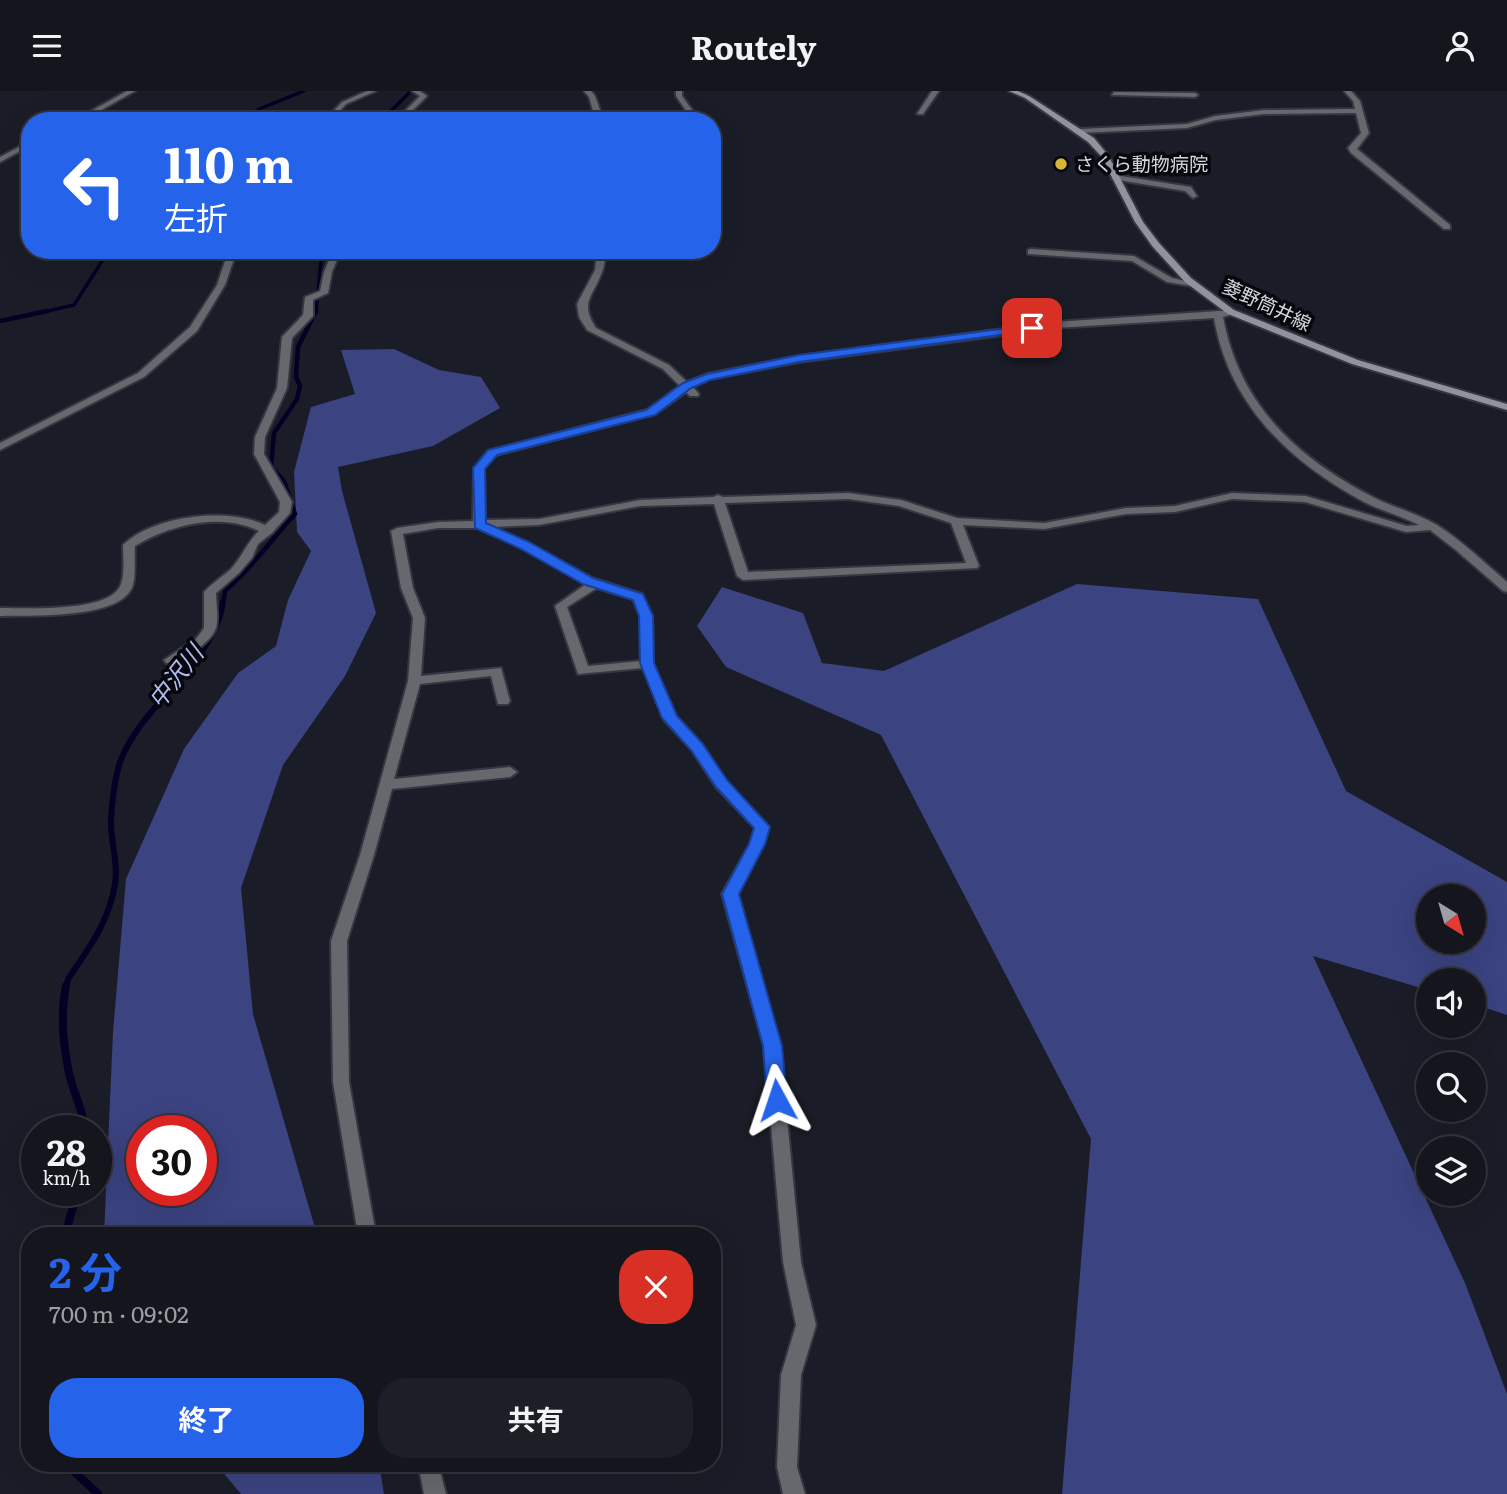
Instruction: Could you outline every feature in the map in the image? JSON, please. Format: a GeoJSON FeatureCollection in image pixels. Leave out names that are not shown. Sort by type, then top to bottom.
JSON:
{"type":"FeatureCollection","features":[{"type":"Feature","properties":{"kind":"main road","name":"菱野筒井線"},"geometry":{"type":"LineString","coordinates":[[1012,91],[1027,94],[1091,141],[1108,165],[1144,230],[1191,283],[1231,312],[1355,362],[1507,407]]}},
{"type":"Feature","properties":{"kind":"street"},"geometry":{"type":"LineString","coordinates":[[93,112],[132,91]]}},
{"type":"Feature","properties":{"kind":"street"},"geometry":{"type":"LineString","coordinates":[[336,112],[344,103],[373,91]]}},
{"type":"Feature","properties":{"kind":"street"},"geometry":{"type":"LineString","coordinates":[[407,112],[424,96],[415,91]]}},
{"type":"Feature","properties":{"kind":"street"},"geometry":{"type":"LineString","coordinates":[[587,91],[592,96],[597,112]]}},
{"type":"Feature","properties":{"kind":"street"},"geometry":{"type":"LineString","coordinates":[[679,91],[679,96],[691,112]]}},
{"type":"Feature","properties":{"kind":"street"},"geometry":{"type":"LineString","coordinates":[[920,112],[936,91]]}},
{"type":"Feature","properties":{"kind":"street"},"geometry":{"type":"LineString","coordinates":[[1347,91],[1360,111],[1365,133],[1352,148],[1354,151],[1447,227]]}},
{"type":"Feature","properties":{"kind":"street"},"geometry":{"type":"LineString","coordinates":[[1114,94],[1193,93],[1202,102]]}},
{"type":"Feature","properties":{"kind":"street"},"geometry":{"type":"LineString","coordinates":[[1208,110],[1215,117]]}},
{"type":"Feature","properties":{"kind":"street"},"geometry":{"type":"LineString","coordinates":[[1080,131],[1187,126],[1215,117],[1264,112],[1360,111]]}},
{"type":"Feature","properties":{"kind":"street"},"geometry":{"type":"LineString","coordinates":[[0,160],[21,148]]}},
{"type":"Feature","properties":{"kind":"street"},"geometry":{"type":"LineString","coordinates":[[1108,165],[1174,165]]}},
{"type":"Feature","properties":{"kind":"street"},"geometry":{"type":"LineString","coordinates":[[1115,177],[1188,188],[1193,196]]}},
{"type":"Feature","properties":{"kind":"street"},"geometry":{"type":"LineString","coordinates":[[1031,252],[1134,259],[1170,280],[1191,283]]}},
{"type":"Feature","properties":{"kind":"street"},"geometry":{"type":"LineString","coordinates":[[0,447],[141,375],[194,329],[221,285],[230,259]]}},
{"type":"Feature","properties":{"kind":"street"},"geometry":{"type":"LineString","coordinates":[[170,660],[200,642],[210,628],[210,592],[235,571],[246,558],[253,543],[284,513],[286,502],[261,463],[260,437],[282,388],[287,337],[308,316],[308,299],[324,293],[333,259]]}},
{"type":"Feature","properties":{"kind":"street"},"geometry":{"type":"LineString","coordinates":[[600,259],[599,270],[582,304],[584,317],[592,330],[666,367],[691,390]]}},
{"type":"Feature","properties":{"kind":"street"},"geometry":{"type":"LineString","coordinates":[[479,525],[479,468],[492,453],[650,412],[691,390],[707,377],[799,359],[1032,328],[1231,312]]}},
{"type":"Feature","properties":{"kind":"street"},"geometry":{"type":"LineString","coordinates":[[1218,315],[1219,328],[1242,390],[1270,426],[1326,475],[1368,500],[1430,527],[1507,588]]}},
{"type":"Feature","properties":{"kind":"street"},"geometry":{"type":"LineString","coordinates":[[366,1227],[341,1083],[339,941],[414,681],[419,618],[407,588],[397,531],[438,525],[539,522],[640,503],[718,498],[848,496],[901,503],[956,521],[1064,524],[1126,511],[1175,509],[1232,496],[1306,499],[1406,529],[1430,527]]}},
{"type":"Feature","properties":{"kind":"street"},"geometry":{"type":"LineString","coordinates":[[718,498],[743,576],[973,566],[956,521]]}},
{"type":"Feature","properties":{"kind":"street"},"geometry":{"type":"LineString","coordinates":[[0,612],[86,607],[111,602],[127,586],[129,545],[156,532],[186,523],[223,519],[244,520],[268,531]]}},
{"type":"Feature","properties":{"kind":"street"},"geometry":{"type":"LineString","coordinates":[[479,525],[596,583],[638,597],[646,616],[647,663],[670,718],[697,747],[721,784],[762,827],[757,844],[730,894],[772,1046],[792,1262],[806,1325],[791,1375],[787,1467],[794,1494]]}},
{"type":"Feature","properties":{"kind":"street"},"geometry":{"type":"LineString","coordinates":[[596,583],[561,606],[583,671],[647,663]]}},
{"type":"Feature","properties":{"kind":"street"},"geometry":{"type":"LineString","coordinates":[[414,681],[496,671],[503,701]]}},
{"type":"Feature","properties":{"kind":"street"},"geometry":{"type":"LineString","coordinates":[[386,785],[510,772]]}},
{"type":"Feature","properties":{"kind":"street"},"geometry":{"type":"LineString","coordinates":[[430,1472],[435,1494]]}},
{"type":"Feature","properties":{"kind":"shaded area"},"geometry":{"type":"Polygon","coordinates":[[[394,349],[439,370],[481,377],[500,408],[433,446],[338,467],[342,491],[376,613],[345,676],[283,765],[241,888],[253,1014],[315,1227],[104,1227],[105,1206],[112,1206],[112,1115],[109,1115],[113,1032],[126,879],[184,749],[238,673],[276,646],[288,600],[311,551],[297,532],[294,472],[311,407],[355,394],[341,350],[394,349]]]}},
{"type":"Feature","properties":{"kind":"shaded area"},"geometry":{"type":"Polygon","coordinates":[[[1077,584],[1258,599],[1346,791],[1507,882],[1507,1015],[1486,1008],[1486,968],[1416,968],[1416,986],[1313,956],[1416,1178],[1416,1206],[1429,1206],[1465,1283],[1507,1394],[1507,1494],[1062,1494],[1091,1139],[881,735],[726,667],[697,626],[722,587],[803,613],[822,663],[884,671],[1077,584]]]}},
{"type":"Feature","properties":{"kind":"shaded area"},"geometry":{"type":"Polygon","coordinates":[[[223,1472],[380,1472],[384,1494],[241,1494],[223,1472]]]}},
{"type":"Feature","properties":{"kind":"waterway"},"geometry":{"type":"LineString","coordinates":[[256,112],[304,91]]}},
{"type":"Feature","properties":{"kind":"waterway","name":"中沢川"},"geometry":{"type":"LineString","coordinates":[[390,112],[411,91]]}},
{"type":"Feature","properties":{"kind":"waterway"},"geometry":{"type":"LineString","coordinates":[[39,313],[74,305],[103,259]]}},
{"type":"Feature","properties":{"kind":"waterway","name":"中沢川"},"geometry":{"type":"LineString","coordinates":[[316,313],[321,259]]}},
{"type":"Feature","properties":{"kind":"waterway"},"geometry":{"type":"LineString","coordinates":[[0,321],[47,311]]}},
{"type":"Feature","properties":{"kind":"waterway","name":"中沢川"},"geometry":{"type":"LineString","coordinates":[[223,604],[225,591],[295,514],[284,481],[271,467],[274,433],[297,399],[300,386],[296,377],[298,347],[316,311]]}},
{"type":"Feature","properties":{"kind":"waterway","name":"中沢川"},"geometry":{"type":"LineString","coordinates":[[66,988],[68,979],[103,923],[112,898],[116,869],[111,820],[120,762],[144,721],[207,644],[217,624],[223,602]]}},
{"type":"Feature","properties":{"kind":"waterway","name":"中沢川"},"geometry":{"type":"LineString","coordinates":[[66,986],[63,1018],[65,1051],[82,1115]]}},
{"type":"Feature","properties":{"kind":"waterway","name":"中沢川"},"geometry":{"type":"LineString","coordinates":[[67,1227],[73,1206]]}},
{"type":"Feature","properties":{"kind":"waterway","name":"中沢川"},"geometry":{"type":"LineString","coordinates":[[75,1472],[98,1494]]}},
{"type":"Feature","properties":{"kind":"place","name":"さくら動物病院"},"geometry":{"type":"Point","coordinates":[1061,164]}},
{"type":"Feature","properties":{"kind":"route"},"geometry":{"type":"LineString","coordinates":[[777,1100],[772,1046],[730,894],[757,844],[762,827],[721,784],[697,747],[670,718],[647,663],[646,616],[638,597],[588,581],[524,545],[479,525],[479,468],[492,453],[603,427],[650,412],[672,400],[687,386],[707,377],[799,359],[1032,328]]}}]}
